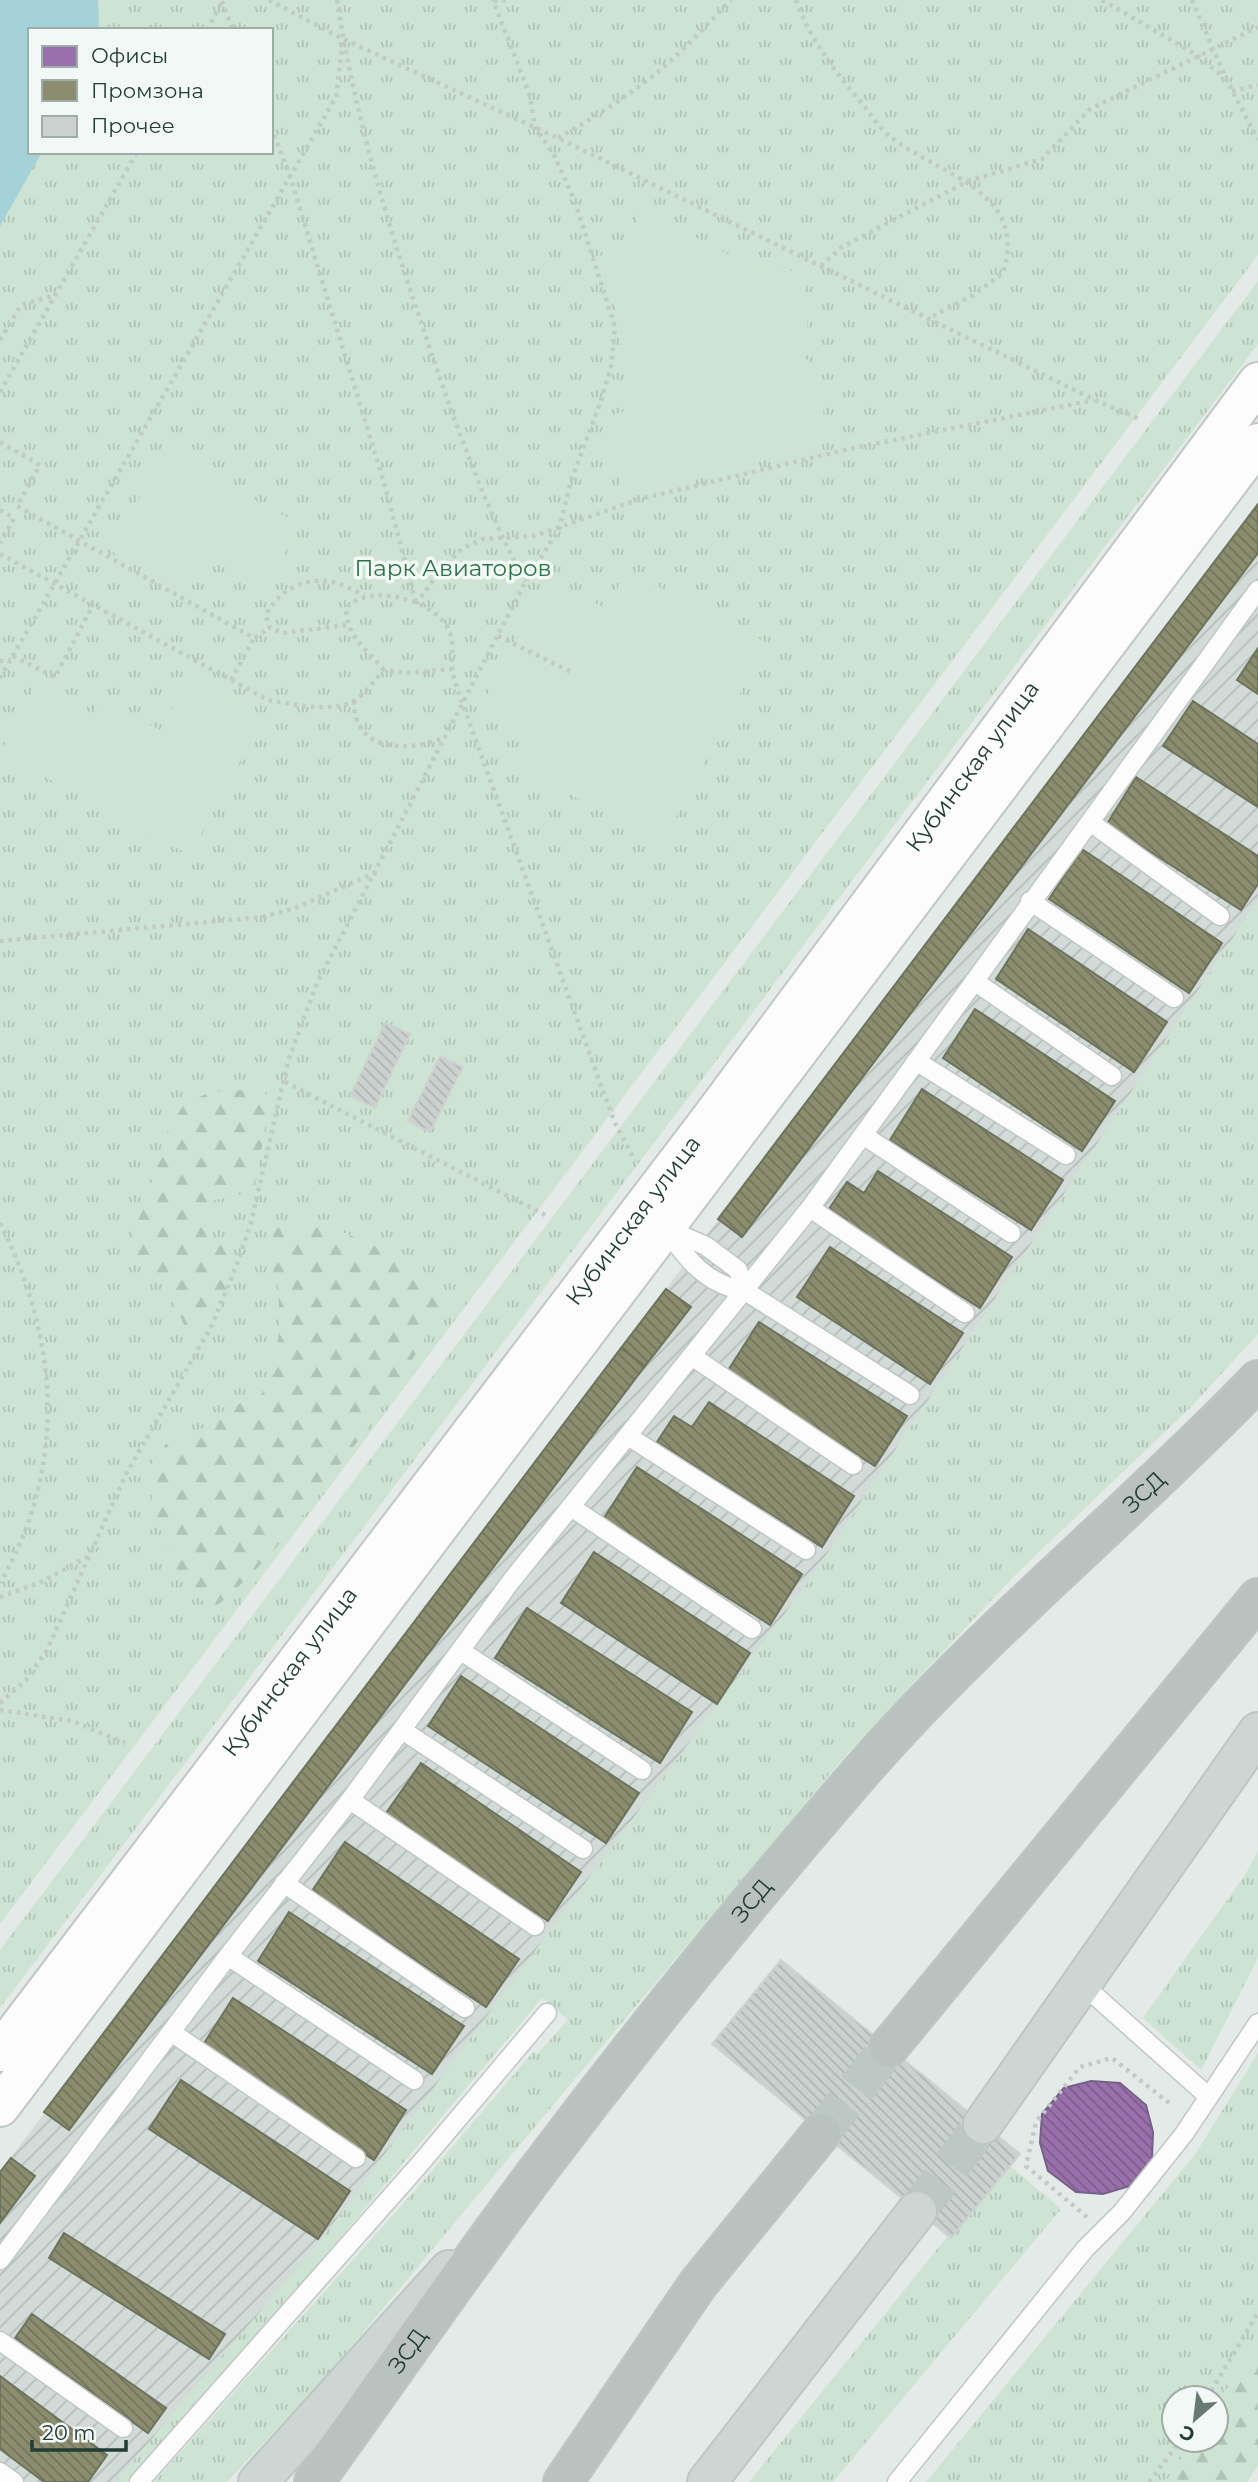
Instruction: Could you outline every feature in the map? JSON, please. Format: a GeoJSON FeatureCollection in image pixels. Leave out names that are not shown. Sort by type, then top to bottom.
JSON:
{"type":"FeatureCollection","features":[{"type":"Feature","properties":{"kind":"highway","name":"ЗСД"},"geometry":{"type":"LineString","coordinates":[[314,2482],[537,2173],[693,1975],[859,1773],[1033,1593],[1216,1423],[1258,1380]]}},
{"type":"Feature","properties":{"kind":"highway"},"geometry":{"type":"LineString","coordinates":[[889,2047],[1258,1598]]}},
{"type":"Feature","properties":{"kind":"highway"},"geometry":{"type":"LineString","coordinates":[[563,2482],[698,2284],[821,2133]]}},
{"type":"Feature","properties":{"kind":"main road","name":"Кубинская улица"},"geometry":{"type":"LineString","coordinates":[[0,2107],[653,1219],[1258,382]]}},
{"type":"Feature","properties":{"kind":"main road","name":"Кубинская улица"},"geometry":{"type":"LineString","coordinates":[[0,2052],[1258,443]]}},
{"type":"Feature","properties":{"kind":"main road"},"geometry":{"type":"LineString","coordinates":[[983,2124],[1258,1732]]}},
{"type":"Feature","properties":{"kind":"main road"},"geometry":{"type":"LineString","coordinates":[[258,2482],[537,2173]]}},
{"type":"Feature","properties":{"kind":"main road"},"geometry":{"type":"LineString","coordinates":[[707,2482],[917,2211]]}},
{"type":"Feature","properties":{"kind":"lane"},"geometry":{"type":"LineString","coordinates":[[0,2260],[571,1507],[810,1208],[1258,590]]}},
{"type":"Feature","properties":{"kind":"lane"},"geometry":{"type":"LineString","coordinates":[[1090,822],[1220,916]]}},
{"type":"Feature","properties":{"kind":"lane"},"geometry":{"type":"LineString","coordinates":[[1030,901],[1174,998]]}},
{"type":"Feature","properties":{"kind":"lane"},"geometry":{"type":"LineString","coordinates":[[974,981],[1112,1076]]}},
{"type":"Feature","properties":{"kind":"lane"},"geometry":{"type":"LineString","coordinates":[[916,1061],[1066,1155]]}},
{"type":"Feature","properties":{"kind":"lane"},"geometry":{"type":"LineString","coordinates":[[863,1135],[1011,1233]]}},
{"type":"Feature","properties":{"kind":"lane"},"geometry":{"type":"LineString","coordinates":[[810,1208],[965,1313]]}},
{"type":"Feature","properties":{"kind":"lane"},"geometry":{"type":"LineString","coordinates":[[653,1219],[706,1246],[738,1270],[745,1291],[910,1395]]}},
{"type":"Feature","properties":{"kind":"lane"},"geometry":{"type":"LineString","coordinates":[[693,1357],[853,1465]]}},
{"type":"Feature","properties":{"kind":"lane"},"geometry":{"type":"LineString","coordinates":[[628,1436],[806,1550]]}},
{"type":"Feature","properties":{"kind":"lane"},"geometry":{"type":"LineString","coordinates":[[571,1507],[752,1629]]}},
{"type":"Feature","properties":{"kind":"lane"},"geometry":{"type":"LineString","coordinates":[[461,1651],[642,1770]]}},
{"type":"Feature","properties":{"kind":"lane"},"geometry":{"type":"LineString","coordinates":[[402,1730],[583,1849]]}},
{"type":"Feature","properties":{"kind":"lane"},"geometry":{"type":"LineString","coordinates":[[350,1800],[535,1926]]}},
{"type":"Feature","properties":{"kind":"lane"},"geometry":{"type":"LineString","coordinates":[[284,1883],[465,2008]]}},
{"type":"Feature","properties":{"kind":"lane"},"geometry":{"type":"LineString","coordinates":[[228,1956],[414,2080]]}},
{"type":"Feature","properties":{"kind":"lane"},"geometry":{"type":"LineString","coordinates":[[1082,1984],[1209,2097]]}},
{"type":"Feature","properties":{"kind":"lane"},"geometry":{"type":"LineString","coordinates":[[139,2482],[410,2175],[547,2013]]}},
{"type":"Feature","properties":{"kind":"lane"},"geometry":{"type":"LineString","coordinates":[[897,2482],[1193,2122],[1258,2023]]}},
{"type":"Feature","properties":{"kind":"lane"},"geometry":{"type":"LineString","coordinates":[[171,2032],[356,2158]]}},
{"type":"Feature","properties":{"kind":"lane"},"geometry":{"type":"LineString","coordinates":[[0,2341],[123,2428]]}},
{"type":"Feature","properties":{"kind":"lane"},"geometry":{"type":"LineString","coordinates":[[0,2472],[14,2482]]}},
{"type":"Feature","properties":{"kind":"path"},"geometry":{"type":"LineString","coordinates":[[270,0],[343,40],[535,127],[1094,400],[1142,420]]}},
{"type":"Feature","properties":{"kind":"path"},"geometry":{"type":"LineString","coordinates":[[337,0],[365,144],[394,244],[451,412],[502,538],[525,583]]}},
{"type":"Feature","properties":{"kind":"path"},"geometry":{"type":"LineString","coordinates":[[0,1703],[27,1679],[47,1650],[138,1450],[211,1327],[251,1223],[298,1029],[317,983],[525,583],[559,529],[571,481],[601,401],[611,367],[615,327],[575,202],[554,155],[535,127],[530,96],[494,1],[509,0]]}},
{"type":"Feature","properties":{"kind":"path"},"geometry":{"type":"LineString","coordinates":[[558,138],[611,107],[666,64],[731,0]]}},
{"type":"Feature","properties":{"kind":"path"},"geometry":{"type":"LineString","coordinates":[[796,0],[809,32],[827,62],[892,138],[968,181],[993,207],[1004,226],[1009,241],[1003,273],[972,296],[929,319]]}},
{"type":"Feature","properties":{"kind":"path"},"geometry":{"type":"LineString","coordinates":[[1102,0],[1197,55],[1227,81]]}},
{"type":"Feature","properties":{"kind":"path"},"geometry":{"type":"LineString","coordinates":[[1192,0],[1227,81],[1258,139]]}},
{"type":"Feature","properties":{"kind":"path"},"geometry":{"type":"LineString","coordinates":[[207,28],[223,1]]}},
{"type":"Feature","properties":{"kind":"path"},"geometry":{"type":"LineString","coordinates":[[223,1],[232,28]]}},
{"type":"Feature","properties":{"kind":"path"},"geometry":{"type":"LineString","coordinates":[[821,266],[842,247],[968,181],[1042,159],[1090,109],[1258,27]]}},
{"type":"Feature","properties":{"kind":"path"},"geometry":{"type":"LineString","coordinates":[[0,678],[336,97],[343,40]]}},
{"type":"Feature","properties":{"kind":"path"},"geometry":{"type":"LineString","coordinates":[[1232,91],[1258,85]]}},
{"type":"Feature","properties":{"kind":"path"},"geometry":{"type":"LineString","coordinates":[[273,132],[291,178],[385,486],[416,604]]}},
{"type":"Feature","properties":{"kind":"path"},"geometry":{"type":"LineString","coordinates":[[0,392],[136,154]]}},
{"type":"Feature","properties":{"kind":"path"},"geometry":{"type":"LineString","coordinates":[[0,340],[21,305],[55,295]]}},
{"type":"Feature","properties":{"kind":"path"},"geometry":{"type":"LineString","coordinates":[[416,604],[445,564],[463,548],[483,539],[534,537],[640,499],[849,449],[1094,400]]}},
{"type":"Feature","properties":{"kind":"path"},"geometry":{"type":"LineString","coordinates":[[0,442],[40,465],[0,543]]}},
{"type":"Feature","properties":{"kind":"path"},"geometry":{"type":"LineString","coordinates":[[17,506],[254,638]]}},
{"type":"Feature","properties":{"kind":"path"},"geometry":{"type":"LineString","coordinates":[[0,510],[14,518]]}},
{"type":"Feature","properties":{"kind":"path"},"geometry":{"type":"LineString","coordinates":[[0,554],[268,700],[309,707],[354,701],[384,670]]}},
{"type":"Feature","properties":{"kind":"path"},"geometry":{"type":"LineString","coordinates":[[346,625],[282,633],[270,628],[265,622],[269,607],[296,585],[331,581],[365,595],[391,594],[416,604],[436,615],[451,634],[452,669],[463,705],[614,1121]]}},
{"type":"Feature","properties":{"kind":"path"},"geometry":{"type":"LineString","coordinates":[[365,595],[346,608],[346,625],[354,638],[384,670],[408,673],[452,669]]}},
{"type":"Feature","properties":{"kind":"path"},"geometry":{"type":"LineString","coordinates":[[0,661],[12,658],[55,677],[93,605]]}},
{"type":"Feature","properties":{"kind":"path"},"geometry":{"type":"LineString","coordinates":[[231,680],[254,638],[270,628]]}},
{"type":"Feature","properties":{"kind":"path"},"geometry":{"type":"LineString","coordinates":[[498,636],[573,673]]}},
{"type":"Feature","properties":{"kind":"path"},"geometry":{"type":"LineString","coordinates":[[354,701],[354,714],[360,728],[371,738],[406,748],[444,737]]}},
{"type":"Feature","properties":{"kind":"path"},"geometry":{"type":"LineString","coordinates":[[0,941],[262,917],[293,909],[377,872]]}},
{"type":"Feature","properties":{"kind":"path"},"geometry":{"type":"LineString","coordinates":[[285,1082],[545,1215]]}},
{"type":"Feature","properties":{"kind":"path"},"geometry":{"type":"LineString","coordinates":[[0,1223],[37,1323],[45,1367],[49,1430],[38,1495],[18,1552],[0,1583]]}},
{"type":"Feature","properties":{"kind":"path"},"geometry":{"type":"LineString","coordinates":[[0,1597],[39,1583],[90,1555]]}},
{"type":"Feature","properties":{"kind":"path"},"geometry":{"type":"LineString","coordinates":[[0,1710],[72,1721],[125,1743]]}},
{"type":"Feature","properties":{"kind":"path"},"geometry":{"type":"LineString","coordinates":[[1104,2231],[1026,2166],[1036,2122],[1080,2067],[1112,2058],[1193,2122]]}},
{"type":"Feature","properties":{"kind":"path"},"geometry":{"type":"LineString","coordinates":[[1215,2384],[1258,2313]]}},
{"type":"Feature","properties":{"kind":"path"},"geometry":{"type":"LineString","coordinates":[[1149,2482],[1170,2454]]}},
{"type":"Feature","properties":{"kind":"shaded area"},"geometry":{"type":"Polygon","coordinates":[[[1258,504],[1258,900],[809,1581],[321,2241],[115,2482],[0,2482],[0,2172],[1258,504]]]}},
{"type":"Feature","properties":{"kind":"green space","name":"Парк Авиаторов"},"geometry":{"type":"Polygon","coordinates":[[[0,0],[1258,0],[1258,255],[0,1924],[0,0]]]}},
{"type":"Feature","properties":{"kind":"green space"},"geometry":{"type":"Polygon","coordinates":[[[637,196],[670,212],[665,219],[668,226],[763,270],[777,275],[783,266],[808,281],[804,296],[808,317],[803,356],[815,368],[829,442],[623,496],[603,418],[625,411],[632,384],[618,331],[616,308],[594,256],[616,251],[630,238],[638,219],[637,196]]]}},
{"type":"Feature","properties":{"kind":"green space"},"geometry":{"type":"Polygon","coordinates":[[[1258,281],[1258,344],[0,2008],[0,1950],[1258,281]]]}},
{"type":"Feature","properties":{"kind":"green space"},"geometry":{"type":"Polygon","coordinates":[[[164,452],[300,524],[271,580],[207,547],[184,590],[111,551],[164,452]]]}},
{"type":"Feature","properties":{"kind":"green space"},"geometry":{"type":"Polygon","coordinates":[[[626,570],[766,642],[663,843],[523,770],[537,741],[479,711],[548,579],[607,609],[626,570]]]}},
{"type":"Feature","properties":{"kind":"green space"},"geometry":{"type":"Polygon","coordinates":[[[187,680],[262,720],[190,855],[0,753],[37,683],[93,714],[102,700],[160,730],[187,680]]]}},
{"type":"Feature","properties":{"kind":"green space"},"geometry":{"type":"Polygon","coordinates":[[[1258,900],[1258,1334],[1190,1408],[1016,1574],[844,1757],[329,2373],[227,2482],[154,2482],[419,2186],[533,2052],[537,2054],[568,2020],[542,1998],[325,2256],[127,2482],[115,2482],[321,2240],[809,1581],[1258,900]]]}},
{"type":"Feature","properties":{"kind":"green space"},"geometry":{"type":"Polygon","coordinates":[[[265,1089],[268,1112],[254,1191],[212,1201],[203,1230],[223,1244],[231,1256],[233,1266],[229,1288],[209,1327],[188,1334],[169,1291],[135,1260],[134,1229],[146,1202],[164,1136],[184,1104],[210,1092],[265,1089]]]}},
{"type":"Feature","properties":{"kind":"green space"},"geometry":{"type":"Polygon","coordinates":[[[312,1221],[385,1251],[417,1272],[445,1301],[392,1391],[319,1494],[263,1562],[215,1607],[200,1598],[176,1569],[160,1529],[146,1472],[168,1441],[201,1429],[226,1409],[261,1395],[274,1365],[280,1326],[278,1288],[271,1264],[274,1227],[312,1221]]]}},
{"type":"Feature","properties":{"kind":"green space"},"geometry":{"type":"Polygon","coordinates":[[[1258,1851],[1258,1958],[1201,2070],[1143,2018],[1245,1875],[1258,1851]]]}},
{"type":"Feature","properties":{"kind":"green space"},"geometry":{"type":"Polygon","coordinates":[[[1258,2053],[1258,2465],[1247,2482],[926,2482],[1196,2153],[1258,2053]]]}},
{"type":"Feature","properties":{"kind":"green space"},"geometry":{"type":"Polygon","coordinates":[[[1007,2163],[1061,2209],[833,2482],[749,2482],[1007,2163]]]}},
{"type":"Feature","properties":{"kind":"green space"},"geometry":{"type":"Polygon","coordinates":[[[1258,2342],[1258,2466],[1247,2482],[1165,2482],[1184,2454],[1230,2454],[1230,2384],[1258,2342]]]}},
{"type":"Feature","properties":{"kind":"water"},"geometry":{"type":"Polygon","coordinates":[[[0,0],[98,0],[99,28],[28,28],[28,154],[41,154],[0,226],[0,0]]]}},
{"type":"Feature","properties":{"kind":"building: Офисы"},"geometry":{"type":"Polygon","coordinates":[[[1091,2081],[1120,2083],[1146,2105],[1153,2132],[1152,2159],[1130,2186],[1103,2194],[1076,2192],[1048,2171],[1040,2143],[1042,2114],[1064,2088],[1091,2081]]]}},
{"type":"Feature","properties":{"kind":"building: Промзона"},"geometry":{"type":"Polygon","coordinates":[[[1258,504],[1258,553],[742,1237],[718,1219],[1258,504]]]}},
{"type":"Feature","properties":{"kind":"building: Промзона"},"geometry":{"type":"Polygon","coordinates":[[[1258,648],[1258,694],[1237,680],[1258,648]]]}},
{"type":"Feature","properties":{"kind":"building: Промзона"},"geometry":{"type":"Polygon","coordinates":[[[1193,701],[1258,744],[1258,807],[1163,746],[1193,701]]]}},
{"type":"Feature","properties":{"kind":"building: Промзона"},"geometry":{"type":"Polygon","coordinates":[[[1136,777],[1258,856],[1258,884],[1241,910],[1107,824],[1136,777]]]}},
{"type":"Feature","properties":{"kind":"building: Промзона"},"geometry":{"type":"Polygon","coordinates":[[[1082,849],[1222,943],[1189,993],[1049,899],[1082,849]]]}},
{"type":"Feature","properties":{"kind":"building: Промзона"},"geometry":{"type":"Polygon","coordinates":[[[1028,929],[1167,1022],[1134,1072],[996,979],[1028,929]]]}},
{"type":"Feature","properties":{"kind":"building: Промзона"},"geometry":{"type":"Polygon","coordinates":[[[975,1009],[1115,1101],[1082,1151],[943,1058],[975,1009]]]}},
{"type":"Feature","properties":{"kind":"building: Промзона"},"geometry":{"type":"Polygon","coordinates":[[[922,1089],[1063,1180],[1031,1230],[890,1140],[922,1089]]]}},
{"type":"Feature","properties":{"kind":"building: Промзона"},"geometry":{"type":"Polygon","coordinates":[[[878,1171],[1012,1257],[980,1308],[846,1223],[847,1220],[829,1209],[847,1182],[864,1193],[878,1171]]]}},
{"type":"Feature","properties":{"kind":"building: Промзона"},"geometry":{"type":"Polygon","coordinates":[[[830,1247],[963,1333],[930,1384],[797,1297],[830,1247]]]}},
{"type":"Feature","properties":{"kind":"building: Промзона"},"geometry":{"type":"Polygon","coordinates":[[[666,1289],[691,1307],[645,1366],[621,1348],[666,1289]]]}},
{"type":"Feature","properties":{"kind":"building: Промзона"},"geometry":{"type":"Polygon","coordinates":[[[759,1322],[907,1416],[875,1466],[727,1372],[759,1322]]]}},
{"type":"Feature","properties":{"kind":"building: Промзона"},"geometry":{"type":"Polygon","coordinates":[[[621,1348],[645,1366],[69,2130],[44,2112],[621,1348]]]}},
{"type":"Feature","properties":{"kind":"building: Промзона"},"geometry":{"type":"Polygon","coordinates":[[[709,1402],[854,1496],[822,1547],[657,1442],[674,1416],[692,1427],[709,1402]]]}},
{"type":"Feature","properties":{"kind":"building: Промзона"},"geometry":{"type":"Polygon","coordinates":[[[637,1467],[802,1574],[770,1625],[604,1518],[637,1467]]]}},
{"type":"Feature","properties":{"kind":"building: Промзона"},"geometry":{"type":"Polygon","coordinates":[[[594,1552],[750,1653],[717,1704],[561,1603],[594,1552]]]}},
{"type":"Feature","properties":{"kind":"building: Промзона"},"geometry":{"type":"Polygon","coordinates":[[[527,1608],[692,1712],[660,1763],[495,1658],[527,1608]]]}},
{"type":"Feature","properties":{"kind":"building: Промзона"},"geometry":{"type":"Polygon","coordinates":[[[461,1676],[639,1793],[606,1843],[428,1726],[461,1676]]]}},
{"type":"Feature","properties":{"kind":"building: Промзона"},"geometry":{"type":"Polygon","coordinates":[[[421,1763],[581,1872],[548,1921],[384,1816],[421,1763]]]}},
{"type":"Feature","properties":{"kind":"building: Промзона"},"geometry":{"type":"Polygon","coordinates":[[[345,1842],[519,1959],[486,2007],[312,1891],[345,1842]]]}},
{"type":"Feature","properties":{"kind":"building: Промзона"},"geometry":{"type":"Polygon","coordinates":[[[289,1912],[464,2026],[432,2074],[258,1961],[289,1912]]]}},
{"type":"Feature","properties":{"kind":"building: Промзона"},"geometry":{"type":"Polygon","coordinates":[[[233,1998],[406,2110],[374,2160],[201,2048],[233,1998]]]}},
{"type":"Feature","properties":{"kind":"building: Промзона"},"geometry":{"type":"Polygon","coordinates":[[[181,2080],[350,2191],[318,2239],[149,2129],[181,2080]]]}},
{"type":"Feature","properties":{"kind":"building: Промзона"},"geometry":{"type":"Polygon","coordinates":[[[11,2158],[35,2176],[0,2223],[0,2172],[11,2158]]]}},
{"type":"Feature","properties":{"kind":"building: Промзона"},"geometry":{"type":"Polygon","coordinates":[[[64,2233],[225,2334],[209,2359],[49,2258],[64,2233]]]}},
{"type":"Feature","properties":{"kind":"building: Промзона"},"geometry":{"type":"Polygon","coordinates":[[[32,2314],[166,2408],[148,2433],[15,2338],[32,2314]]]}},
{"type":"Feature","properties":{"kind":"building: Промзона"},"geometry":{"type":"Polygon","coordinates":[[[0,2376],[107,2455],[88,2482],[44,2482],[0,2449],[0,2376]]]}},
{"type":"Feature","properties":{"kind":"building: Прочее"},"geometry":{"type":"Polygon","coordinates":[[[385,1023],[410,1034],[375,1108],[350,1096],[385,1023]]]}},
{"type":"Feature","properties":{"kind":"building: Прочее"},"geometry":{"type":"Polygon","coordinates":[[[440,1056],[463,1067],[430,1132],[408,1121],[440,1056]]]}},
{"type":"Feature","properties":{"kind":"building: Прочее"},"geometry":{"type":"Polygon","coordinates":[[[781,1960],[1020,2154],[951,2238],[712,2044],[781,1960]]]}},
{"type":"Feature","properties":{"kind":"tunnel"},"geometry":{"type":"LineString","coordinates":[[821,2133],[889,2047]]}},
{"type":"Feature","properties":{"kind":"tunnel"},"geometry":{"type":"LineString","coordinates":[[917,2211],[983,2124]]}}]}
